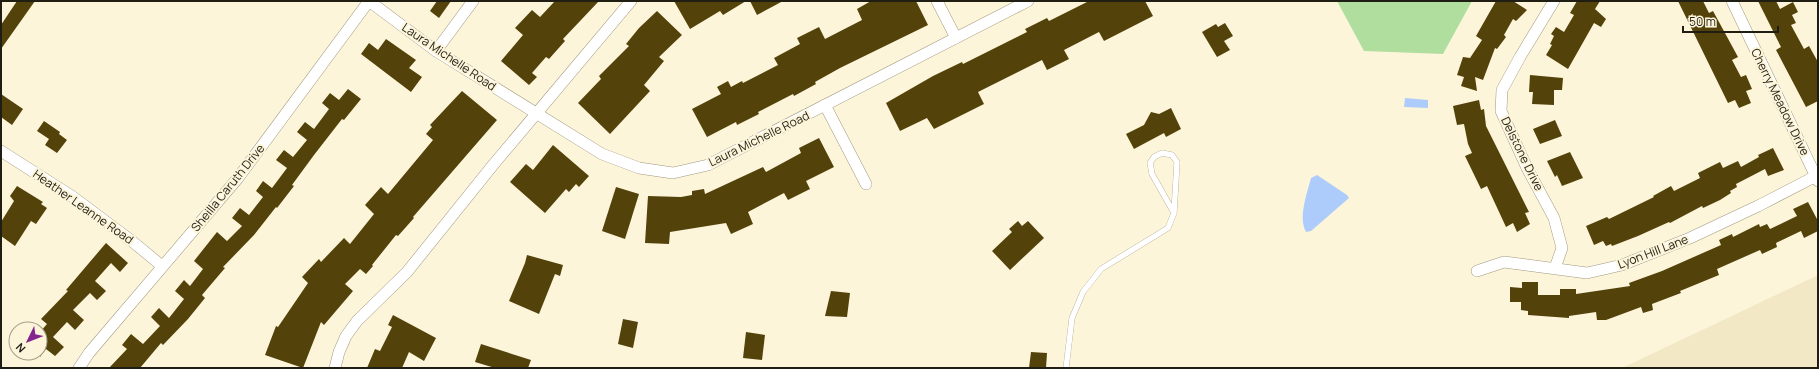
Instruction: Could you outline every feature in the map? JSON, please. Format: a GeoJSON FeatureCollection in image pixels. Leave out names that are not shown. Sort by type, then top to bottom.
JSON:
{"type":"FeatureCollection","features":[{"type":"Feature","properties":{"kind":"street","name":"Laura Michelle Road"},"geometry":{"type":"LineString","coordinates":[[369,1],[436,51],[602,154],[639,168],[673,173],[708,165],[1028,1]]}},
{"type":"Feature","properties":{"kind":"street","name":"Sheilla Caruth Drive"},"geometry":{"type":"LineString","coordinates":[[79,368],[89,353],[242,172],[369,1]]}},
{"type":"Feature","properties":{"kind":"street"},"geometry":{"type":"LineString","coordinates":[[436,51],[473,1]]}},
{"type":"Feature","properties":{"kind":"street"},"geometry":{"type":"LineString","coordinates":[[335,368],[339,352],[346,336],[357,321],[407,272],[493,165],[631,1]]}},
{"type":"Feature","properties":{"kind":"street"},"geometry":{"type":"LineString","coordinates":[[937,1],[956,38]]}},
{"type":"Feature","properties":{"kind":"street","name":"Delstone Drive"},"geometry":{"type":"LineString","coordinates":[[1554,1],[1502,90],[1501,111],[1527,168],[1554,218],[1562,248],[1555,268]]}},
{"type":"Feature","properties":{"kind":"street","name":"Cherry Meadow Drive"},"geometry":{"type":"LineString","coordinates":[[1732,1],[1817,178]]}},
{"type":"Feature","properties":{"kind":"street"},"geometry":{"type":"LineString","coordinates":[[825,105],[866,184]]}},
{"type":"Feature","properties":{"kind":"street","name":"Heather Leanne Road"},"geometry":{"type":"LineString","coordinates":[[3,156],[73,197],[162,266]]}},
{"type":"Feature","properties":{"kind":"street","name":"Lyon Hill Lane"},"geometry":{"type":"LineString","coordinates":[[1477,271],[1504,262],[1587,273],[1622,265],[1690,238],[1817,178]]}},
{"type":"Feature","properties":{"kind":"lane"},"geometry":{"type":"LineString","coordinates":[[1066,368],[1072,318],[1083,292],[1101,269],[1168,228],[1174,214],[1178,162],[1172,155],[1162,152],[1154,156],[1150,163],[1152,174],[1174,214]]}},
{"type":"Feature","properties":{"kind":"shaded area"},"geometry":{"type":"Polygon","coordinates":[[[1818,275],[1818,368],[1622,368],[1818,275]]]}},
{"type":"Feature","properties":{"kind":"green space"},"geometry":{"type":"Polygon","coordinates":[[[1337,1],[1472,1],[1443,54],[1364,51],[1337,1]]]}},
{"type":"Feature","properties":{"kind":"water"},"geometry":{"type":"Polygon","coordinates":[[[1405,98],[1428,100],[1428,108],[1404,107],[1405,98]]]}},
{"type":"Feature","properties":{"kind":"water"},"geometry":{"type":"Polygon","coordinates":[[[1317,175],[1347,195],[1349,198],[1311,231],[1306,232],[1303,219],[1304,205],[1311,178],[1317,175]]]}},
{"type":"Feature","properties":{"kind":"building"},"geometry":{"type":"Polygon","coordinates":[[[17,1],[35,1],[1,49],[1,25],[17,1]]]}},
{"type":"Feature","properties":{"kind":"building"},"geometry":{"type":"Polygon","coordinates":[[[437,1],[451,1],[439,18],[430,11],[437,1]]]}},
{"type":"Feature","properties":{"kind":"building"},"geometry":{"type":"Polygon","coordinates":[[[555,1],[599,1],[563,39],[565,41],[549,59],[546,57],[532,73],[537,77],[529,85],[501,61],[523,35],[515,28],[532,10],[540,17],[555,1]]]}},
{"type":"Feature","properties":{"kind":"building"},"geometry":{"type":"Polygon","coordinates":[[[674,1],[746,1],[723,15],[720,11],[690,29],[674,1]]]}},
{"type":"Feature","properties":{"kind":"building"},"geometry":{"type":"Polygon","coordinates":[[[750,1],[783,1],[757,15],[750,1]]]}},
{"type":"Feature","properties":{"kind":"building"},"geometry":{"type":"Polygon","coordinates":[[[871,1],[916,1],[928,25],[840,68],[794,96],[793,94],[758,112],[759,114],[737,125],[736,122],[707,137],[692,109],[721,94],[717,87],[728,81],[731,87],[742,81],[743,83],[778,65],[774,58],[800,44],[797,38],[819,27],[825,39],[862,20],[857,9],[871,1]]]}},
{"type":"Feature","properties":{"kind":"building"},"geometry":{"type":"Polygon","coordinates":[[[1089,1],[1145,1],[1153,16],[1104,41],[1099,32],[1064,50],[1069,59],[1047,70],[1042,60],[978,92],[984,104],[934,129],[927,118],[900,131],[886,103],[933,76],[962,62],[963,64],[1027,32],[1025,29],[1047,18],[1049,21],[1089,1]]]}},
{"type":"Feature","properties":{"kind":"building"},"geometry":{"type":"Polygon","coordinates":[[[1496,1],[1513,1],[1527,10],[1516,21],[1513,19],[1504,35],[1506,37],[1497,49],[1495,48],[1483,80],[1475,77],[1477,91],[1461,86],[1464,77],[1457,75],[1463,57],[1470,58],[1482,40],[1476,36],[1496,1]]]}},
{"type":"Feature","properties":{"kind":"building"},"geometry":{"type":"Polygon","coordinates":[[[1577,1],[1600,1],[1595,9],[1606,19],[1601,27],[1594,23],[1568,69],[1546,55],[1552,45],[1550,44],[1554,36],[1551,34],[1556,27],[1564,32],[1574,15],[1570,13],[1577,1]]]}},
{"type":"Feature","properties":{"kind":"building"},"geometry":{"type":"Polygon","coordinates":[[[1678,1],[1703,1],[1709,13],[1713,11],[1738,57],[1732,60],[1741,77],[1746,75],[1752,89],[1746,91],[1751,103],[1739,108],[1735,100],[1728,103],[1678,1]]]}},
{"type":"Feature","properties":{"kind":"building"},"geometry":{"type":"Polygon","coordinates":[[[1758,1],[1776,1],[1780,9],[1793,2],[1798,12],[1792,15],[1796,23],[1791,25],[1804,49],[1809,46],[1818,62],[1818,101],[1806,107],[1776,50],[1781,47],[1758,1]]]}},
{"type":"Feature","properties":{"kind":"building"},"geometry":{"type":"Polygon","coordinates":[[[657,11],[682,35],[659,57],[664,61],[644,85],[650,91],[610,134],[578,103],[601,79],[599,76],[629,46],[626,44],[639,28],[657,11]]]}},
{"type":"Feature","properties":{"kind":"building"},"geometry":{"type":"Polygon","coordinates":[[[1225,23],[1233,36],[1224,41],[1230,50],[1217,57],[1202,32],[1216,24],[1218,27],[1225,23]]]}},
{"type":"Feature","properties":{"kind":"building"},"geometry":{"type":"Polygon","coordinates":[[[386,39],[416,60],[409,68],[422,77],[411,92],[361,54],[369,43],[378,50],[386,39]]]}},
{"type":"Feature","properties":{"kind":"building"},"geometry":{"type":"Polygon","coordinates":[[[1530,75],[1563,78],[1562,90],[1554,90],[1554,105],[1532,104],[1533,92],[1529,92],[1530,75]]]}},
{"type":"Feature","properties":{"kind":"building"},"geometry":{"type":"Polygon","coordinates":[[[348,89],[361,99],[344,120],[342,119],[314,155],[292,185],[294,186],[277,208],[276,207],[254,235],[223,267],[225,268],[202,295],[205,298],[188,319],[163,345],[161,343],[140,368],[109,368],[127,349],[122,345],[131,334],[143,344],[160,326],[151,317],[159,308],[169,318],[184,299],[175,291],[184,280],[190,286],[203,269],[194,261],[217,232],[227,241],[242,226],[232,218],[240,208],[249,215],[263,197],[256,191],[263,181],[272,188],[287,168],[276,160],[284,150],[293,157],[307,140],[297,132],[305,122],[314,129],[329,109],[322,103],[330,93],[339,100],[348,89]]]}},
{"type":"Feature","properties":{"kind":"building"},"geometry":{"type":"Polygon","coordinates":[[[462,91],[497,120],[413,217],[414,218],[398,236],[396,235],[366,274],[360,269],[345,284],[353,291],[324,325],[321,322],[303,368],[265,355],[276,326],[278,327],[308,283],[302,277],[319,259],[321,262],[344,238],[350,244],[374,214],[365,205],[381,187],[388,194],[433,140],[426,134],[432,127],[430,125],[462,91]]]}},
{"type":"Feature","properties":{"kind":"building"},"geometry":{"type":"Polygon","coordinates":[[[1,94],[23,109],[12,125],[1,117],[1,94]]]}},
{"type":"Feature","properties":{"kind":"building"},"geometry":{"type":"Polygon","coordinates":[[[1479,100],[1481,110],[1484,109],[1486,126],[1529,212],[1525,213],[1530,224],[1517,232],[1513,223],[1506,227],[1487,186],[1481,189],[1465,156],[1472,153],[1468,144],[1464,124],[1457,125],[1453,106],[1479,100]]]}},
{"type":"Feature","properties":{"kind":"building"},"geometry":{"type":"Polygon","coordinates":[[[1171,108],[1181,129],[1166,137],[1164,133],[1134,149],[1126,134],[1144,125],[1151,112],[1159,114],[1171,108]]]}},
{"type":"Feature","properties":{"kind":"building"},"geometry":{"type":"Polygon","coordinates":[[[1555,120],[1562,136],[1540,144],[1533,129],[1555,120]]]}},
{"type":"Feature","properties":{"kind":"building"},"geometry":{"type":"Polygon","coordinates":[[[44,121],[60,132],[59,134],[67,140],[57,153],[45,145],[49,139],[37,131],[44,121]]]}},
{"type":"Feature","properties":{"kind":"building"},"geometry":{"type":"Polygon","coordinates":[[[819,138],[834,167],[806,181],[810,189],[788,200],[784,193],[748,212],[753,224],[731,234],[726,223],[670,232],[669,244],[645,243],[648,196],[681,197],[692,195],[692,191],[704,189],[705,194],[763,167],[766,172],[801,153],[799,148],[819,138]]]}},
{"type":"Feature","properties":{"kind":"building"},"geometry":{"type":"Polygon","coordinates":[[[553,145],[589,176],[579,187],[576,184],[569,192],[566,189],[545,213],[510,182],[526,164],[533,170],[553,145]]]}},
{"type":"Feature","properties":{"kind":"building"},"geometry":{"type":"Polygon","coordinates":[[[1773,148],[1784,170],[1768,176],[1765,169],[1736,184],[1737,187],[1730,191],[1731,193],[1720,200],[1703,208],[1702,206],[1670,223],[1669,222],[1612,246],[1611,244],[1606,246],[1603,241],[1594,245],[1586,226],[1607,217],[1609,219],[1654,197],[1653,196],[1671,186],[1674,191],[1700,178],[1698,173],[1720,162],[1723,168],[1738,161],[1741,167],[1759,157],[1758,155],[1773,148]]]}},
{"type":"Feature","properties":{"kind":"building"},"geometry":{"type":"Polygon","coordinates":[[[1570,152],[1583,178],[1562,186],[1557,175],[1555,177],[1547,161],[1570,152]]]}},
{"type":"Feature","properties":{"kind":"building"},"geometry":{"type":"Polygon","coordinates":[[[17,186],[43,202],[41,204],[47,208],[36,224],[31,221],[15,246],[1,236],[1,222],[14,201],[10,196],[17,186]]]}},
{"type":"Feature","properties":{"kind":"building"},"geometry":{"type":"Polygon","coordinates":[[[616,187],[639,194],[625,239],[602,231],[616,187]]]}},
{"type":"Feature","properties":{"kind":"building"},"geometry":{"type":"Polygon","coordinates":[[[1808,202],[1818,221],[1818,231],[1804,238],[1801,231],[1776,243],[1777,247],[1762,254],[1760,250],[1717,269],[1719,275],[1680,291],[1681,293],[1652,304],[1653,310],[1643,313],[1641,307],[1606,320],[1597,320],[1596,312],[1569,316],[1569,318],[1528,315],[1528,311],[1521,310],[1521,302],[1510,302],[1510,287],[1522,288],[1522,282],[1538,282],[1538,295],[1560,295],[1560,289],[1576,289],[1576,294],[1630,286],[1629,283],[1662,271],[1721,245],[1719,240],[1732,234],[1733,237],[1759,224],[1760,227],[1767,224],[1770,229],[1797,216],[1793,209],[1808,202]]]}},
{"type":"Feature","properties":{"kind":"building"},"geometry":{"type":"Polygon","coordinates":[[[1018,221],[1022,226],[1028,221],[1044,238],[1010,270],[992,251],[1012,232],[1009,229],[1018,221]]]}},
{"type":"Feature","properties":{"kind":"building"},"geometry":{"type":"Polygon","coordinates":[[[106,243],[128,263],[120,272],[111,263],[95,281],[106,291],[97,300],[90,293],[73,310],[84,320],[75,330],[67,322],[53,337],[64,347],[55,356],[48,351],[48,321],[43,321],[41,319],[68,291],[66,290],[106,243]]]}},
{"type":"Feature","properties":{"kind":"building"},"geometry":{"type":"Polygon","coordinates":[[[527,255],[563,265],[560,276],[555,274],[539,314],[509,301],[527,255]]]}},
{"type":"Feature","properties":{"kind":"building"},"geometry":{"type":"Polygon","coordinates":[[[831,291],[850,293],[847,317],[825,316],[831,291]]]}},
{"type":"Feature","properties":{"kind":"building"},"geometry":{"type":"Polygon","coordinates":[[[393,315],[436,338],[424,361],[409,352],[402,368],[367,368],[375,349],[380,351],[392,327],[388,325],[393,315]]]}},
{"type":"Feature","properties":{"kind":"building"},"geometry":{"type":"Polygon","coordinates":[[[623,319],[638,322],[633,348],[618,344],[623,319]]]}},
{"type":"Feature","properties":{"kind":"building"},"geometry":{"type":"Polygon","coordinates":[[[746,332],[765,335],[762,360],[743,358],[746,332]]]}},
{"type":"Feature","properties":{"kind":"building"},"geometry":{"type":"Polygon","coordinates":[[[481,344],[531,360],[528,368],[495,368],[475,362],[481,344]]]}},
{"type":"Feature","properties":{"kind":"building"},"geometry":{"type":"Polygon","coordinates":[[[1031,352],[1047,353],[1046,368],[1029,368],[1031,352]]]}}]}
